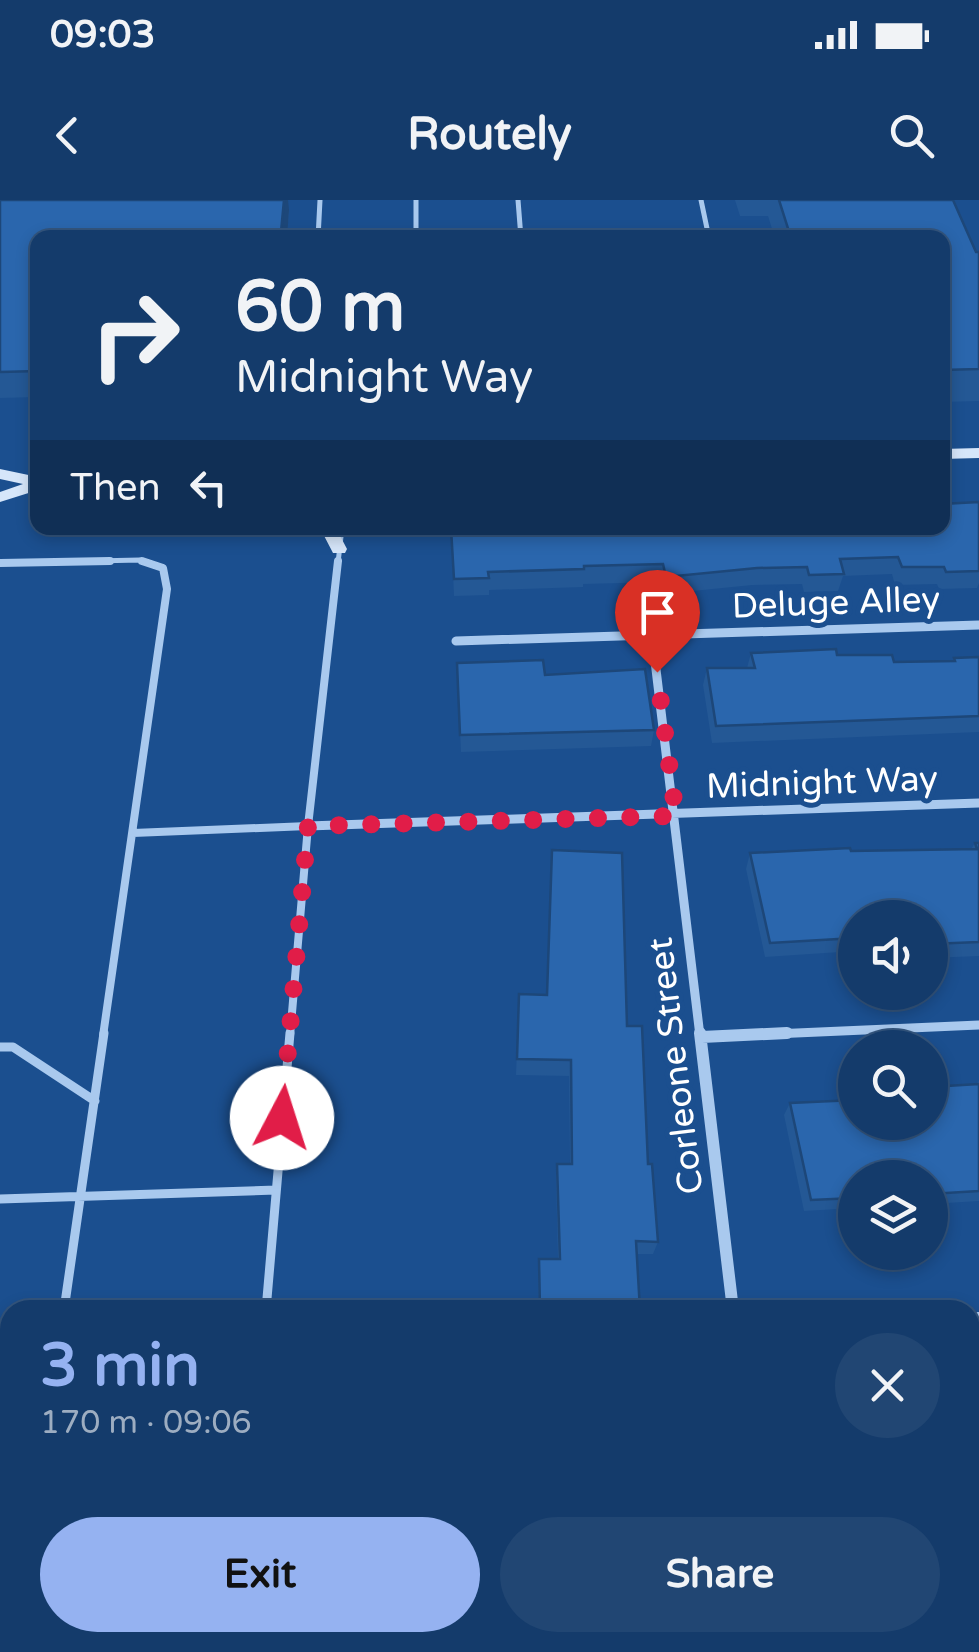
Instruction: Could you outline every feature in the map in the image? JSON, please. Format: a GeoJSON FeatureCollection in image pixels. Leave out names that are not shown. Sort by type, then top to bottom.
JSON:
{"type":"FeatureCollection","features":[{"type":"Feature","properties":{"kind":"main road"},"geometry":{"type":"LineString","coordinates":[[950,454],[979,453]]}},
{"type":"Feature","properties":{"kind":"main road"},"geometry":{"type":"LineString","coordinates":[[0,474],[30,481]]}},
{"type":"Feature","properties":{"kind":"main road"},"geometry":{"type":"LineString","coordinates":[[0,497],[30,486]]}},
{"type":"Feature","properties":{"kind":"main road"},"geometry":{"type":"LineString","coordinates":[[332,535],[339,550]]}},
{"type":"Feature","properties":{"kind":"street","name":"Deluge Alley"},"geometry":{"type":"LineString","coordinates":[[456,641],[979,625]]}},
{"type":"Feature","properties":{"kind":"street","name":"Corleone Street"},"geometry":{"type":"LineString","coordinates":[[652,636],[732,1300]]}},
{"type":"Feature","properties":{"kind":"street","name":"Midnight Way"},"geometry":{"type":"LineString","coordinates":[[308,826],[979,803]]}},
{"type":"Feature","properties":{"kind":"street"},"geometry":{"type":"LineString","coordinates":[[702,1037],[979,1025]]}},
{"type":"Feature","properties":{"kind":"lane"},"geometry":{"type":"LineString","coordinates":[[318,230],[320,200]]}},
{"type":"Feature","properties":{"kind":"lane"},"geometry":{"type":"LineString","coordinates":[[416,200],[416,230]]}},
{"type":"Feature","properties":{"kind":"lane"},"geometry":{"type":"LineString","coordinates":[[518,200],[520,230]]}},
{"type":"Feature","properties":{"kind":"lane"},"geometry":{"type":"LineString","coordinates":[[701,200],[707,230]]}},
{"type":"Feature","properties":{"kind":"lane"},"geometry":{"type":"LineString","coordinates":[[267,1300],[308,826],[341,535]]}},
{"type":"Feature","properties":{"kind":"lane"},"geometry":{"type":"LineString","coordinates":[[0,563],[140,560],[163,568],[167,589],[66,1300]]}},
{"type":"Feature","properties":{"kind":"lane"},"geometry":{"type":"LineString","coordinates":[[132,833],[308,826]]}},
{"type":"Feature","properties":{"kind":"lane"},"geometry":{"type":"LineString","coordinates":[[0,1046],[14,1046],[95,1101]]}},
{"type":"Feature","properties":{"kind":"lane"},"geometry":{"type":"LineString","coordinates":[[0,1199],[276,1190]]}},
{"type":"Feature","properties":{"kind":"building"},"geometry":{"type":"Polygon","coordinates":[[[0,200],[284,200],[281,230],[30,230],[30,371],[0,372],[0,200]]]}},
{"type":"Feature","properties":{"kind":"building"},"geometry":{"type":"Polygon","coordinates":[[[779,200],[953,200],[979,252],[979,369],[950,370],[950,230],[788,230],[779,200]]]}},
{"type":"Feature","properties":{"kind":"building"},"geometry":{"type":"Polygon","coordinates":[[[979,502],[979,571],[902,567],[898,557],[840,559],[844,574],[809,575],[807,567],[666,577],[663,564],[488,572],[489,578],[454,579],[451,535],[950,535],[950,504],[979,502]]]}},
{"type":"Feature","properties":{"kind":"building"},"geometry":{"type":"Polygon","coordinates":[[[836,649],[837,655],[892,655],[894,662],[979,657],[979,716],[716,726],[707,668],[755,668],[751,653],[836,649]]]}},
{"type":"Feature","properties":{"kind":"building"},"geometry":{"type":"Polygon","coordinates":[[[543,660],[545,675],[645,669],[654,730],[460,735],[457,663],[543,660]]]}},
{"type":"Feature","properties":{"kind":"building"},"geometry":{"type":"Polygon","coordinates":[[[975,843],[979,843],[979,942],[948,943],[948,900],[838,900],[838,939],[770,943],[750,853],[850,848],[977,849],[975,843]]]}},
{"type":"Feature","properties":{"kind":"building"},"geometry":{"type":"Polygon","coordinates":[[[552,850],[622,853],[627,1026],[642,1026],[648,1164],[652,1164],[658,1242],[636,1241],[639,1300],[540,1300],[539,1259],[560,1259],[557,1164],[572,1164],[571,1060],[517,1059],[519,994],[547,995],[552,850]]]}},
{"type":"Feature","properties":{"kind":"building"},"geometry":{"type":"Polygon","coordinates":[[[979,1084],[979,1191],[948,1193],[948,1160],[838,1160],[838,1199],[811,1200],[790,1103],[838,1101],[838,1140],[948,1140],[948,1086],[979,1084]]]}},
{"type":"Feature","properties":{"kind":"route"},"geometry":{"type":"LineString","coordinates":[[282,1118],[308,826],[676,816],[657,672]]}}]}
